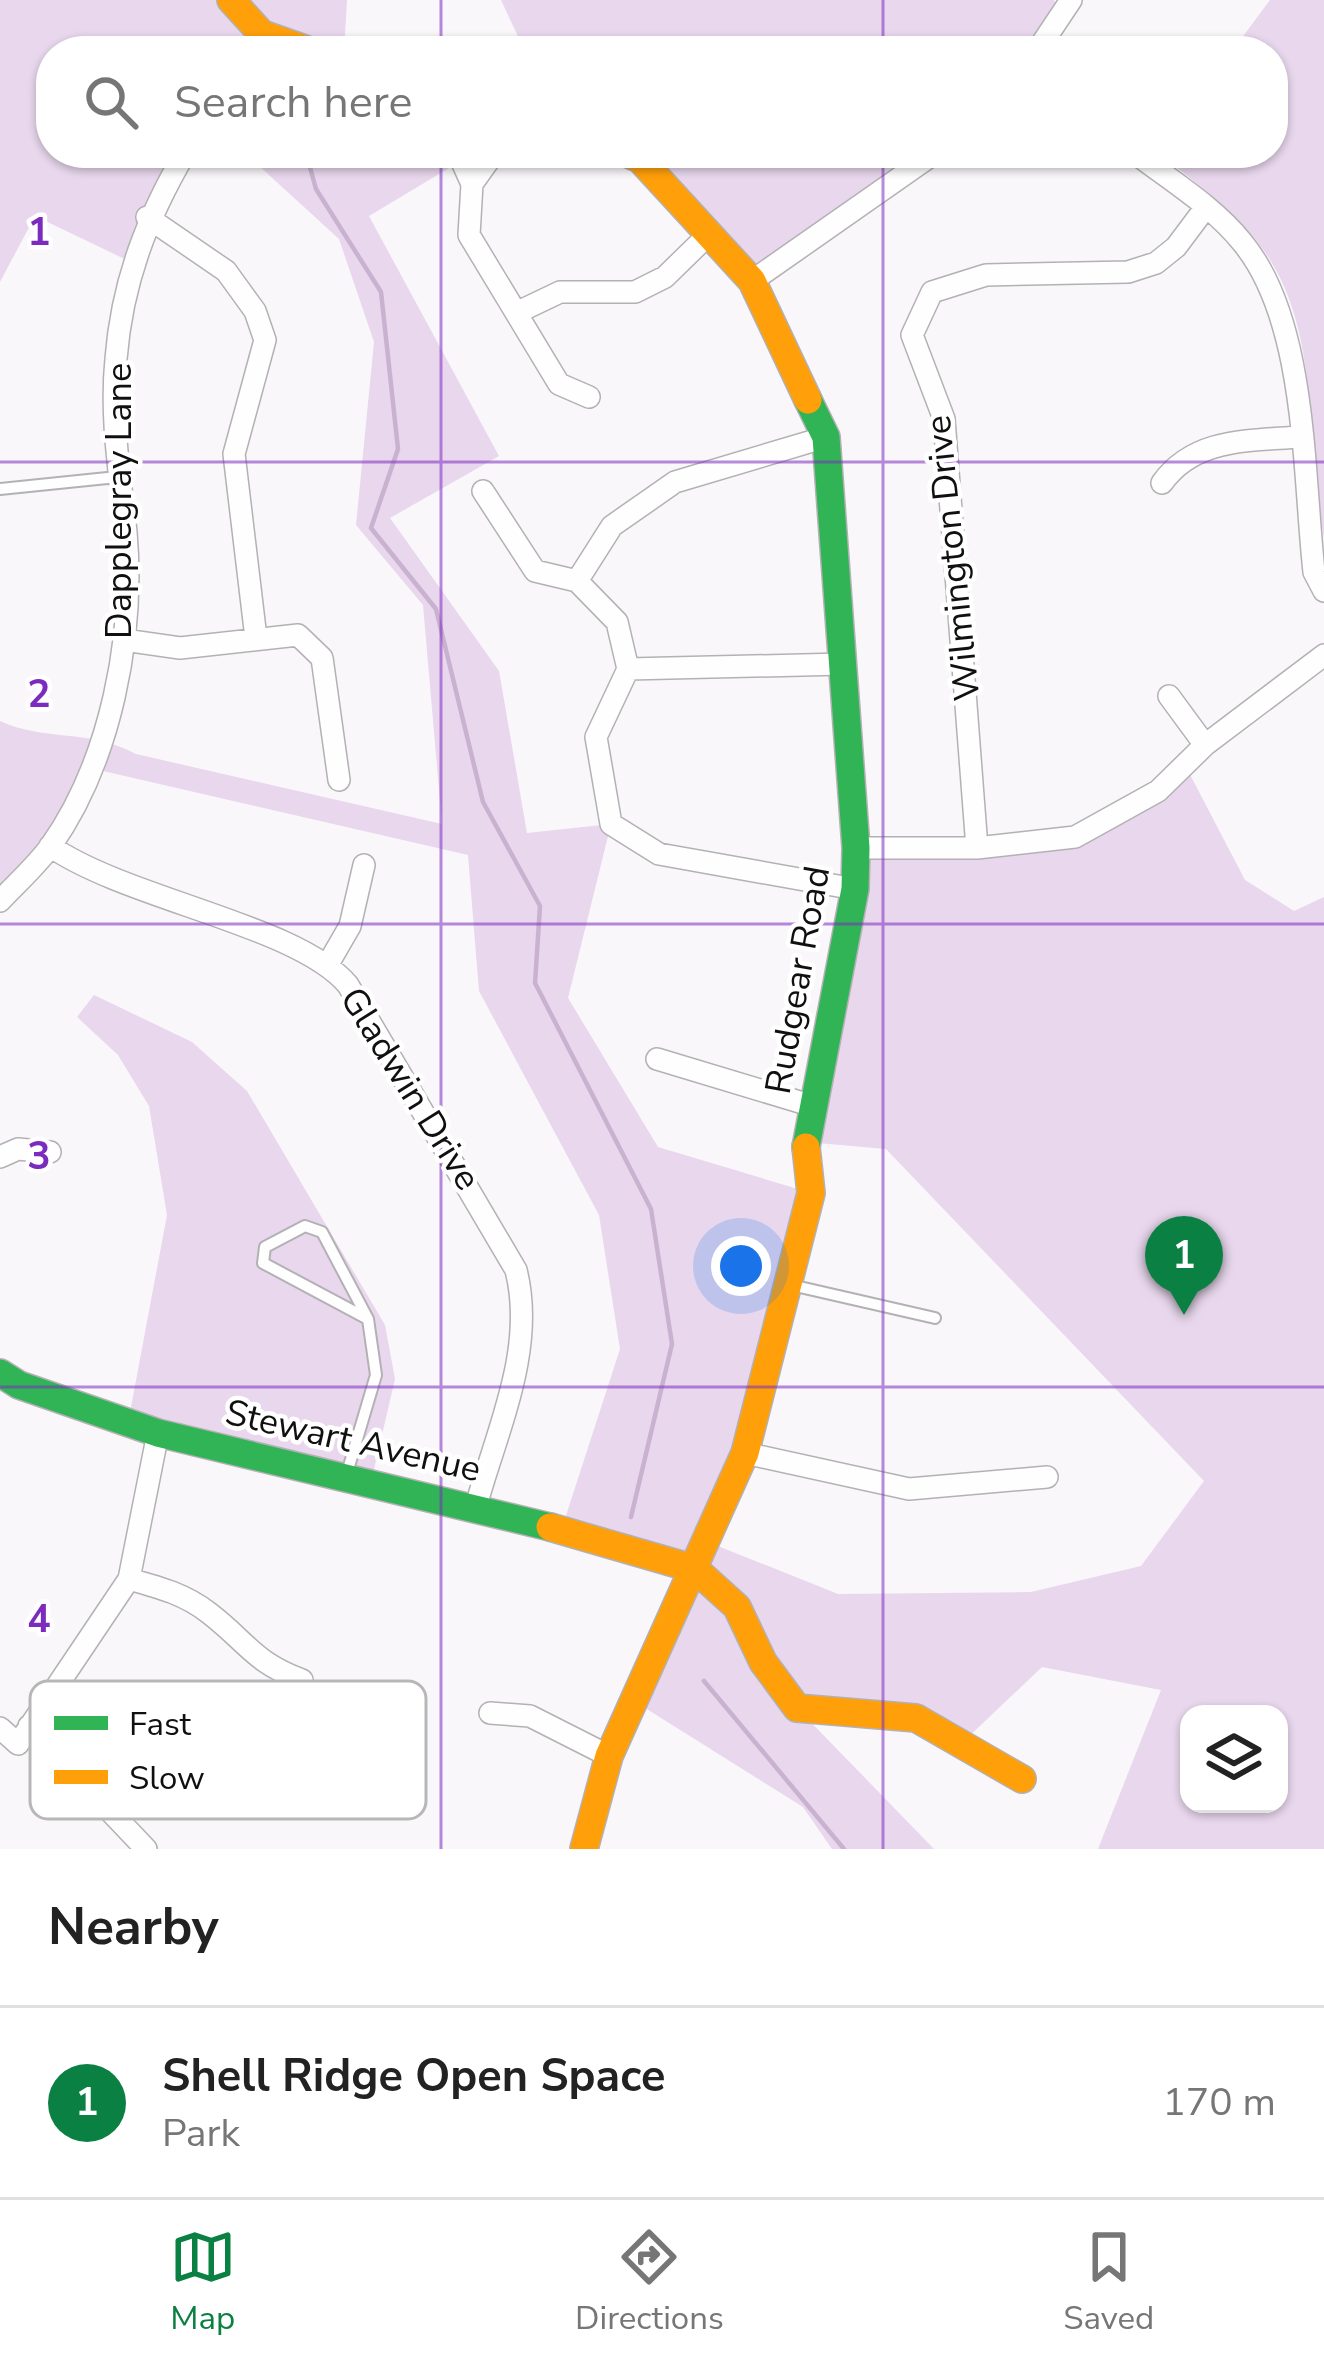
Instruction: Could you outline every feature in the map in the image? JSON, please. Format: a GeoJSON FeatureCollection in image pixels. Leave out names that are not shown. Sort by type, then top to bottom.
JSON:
{"type":"FeatureCollection","features":[{"type":"Feature","properties":{"kind":"street"},"geometry":{"type":"LineString","coordinates":[[231,0],[252,36]]}},
{"type":"Feature","properties":{"kind":"street"},"geometry":{"type":"LineString","coordinates":[[1047,36],[1071,0]]}},
{"type":"Feature","properties":{"kind":"street","name":"Dapplegray Lane"},"geometry":{"type":"LineString","coordinates":[[0,901],[50,846],[104,737],[124,640],[126,535],[117,477],[116,358],[147,218],[176,168]]}},
{"type":"Feature","properties":{"kind":"street"},"geometry":{"type":"LineString","coordinates":[[465,168],[472,184],[470,235],[560,384],[589,397]]}},
{"type":"Feature","properties":{"kind":"street"},"geometry":{"type":"LineString","coordinates":[[472,184],[483,168]]}},
{"type":"Feature","properties":{"kind":"street","name":"Rudgear Road"},"geometry":{"type":"LineString","coordinates":[[584,1849],[609,1756],[745,1453],[811,1193],[806,1142],[854,889],[856,848],[826,437],[752,281],[648,168]]}},
{"type":"Feature","properties":{"kind":"street"},"geometry":{"type":"LineString","coordinates":[[752,281],[914,168]]}},
{"type":"Feature","properties":{"kind":"street"},"geometry":{"type":"LineString","coordinates":[[1155,168],[1241,239],[1280,307],[1291,348],[1314,572],[1324,591]]}},
{"type":"Feature","properties":{"kind":"street","name":"Wilmington Drive"},"geometry":{"type":"LineString","coordinates":[[977,848],[944,419],[912,335],[932,292],[986,275],[1128,272],[1156,263],[1177,247],[1206,207]]}},
{"type":"Feature","properties":{"kind":"street"},"geometry":{"type":"LineString","coordinates":[[147,218],[226,271],[254,310],[265,340],[234,454],[256,638]]}},
{"type":"Feature","properties":{"kind":"street"},"geometry":{"type":"LineString","coordinates":[[516,313],[560,292],[635,292],[665,277],[709,234]]}},
{"type":"Feature","properties":{"kind":"street"},"geometry":{"type":"LineString","coordinates":[[577,581],[612,526],[675,482],[826,437]]}},
{"type":"Feature","properties":{"kind":"street"},"geometry":{"type":"LineString","coordinates":[[1162,483],[1176,463],[1204,448],[1299,437]]}},
{"type":"Feature","properties":{"kind":"street"},"geometry":{"type":"LineString","coordinates":[[483,491],[535,572],[577,581],[617,622],[628,669],[596,737],[611,824],[659,854],[854,889]]}},
{"type":"Feature","properties":{"kind":"street"},"geometry":{"type":"LineString","coordinates":[[124,640],[180,648],[298,635],[322,658],[339,780]]}},
{"type":"Feature","properties":{"kind":"street"},"geometry":{"type":"LineString","coordinates":[[856,848],[977,848],[1075,837],[1159,791],[1205,745],[1324,655]]}},
{"type":"Feature","properties":{"kind":"street"},"geometry":{"type":"LineString","coordinates":[[628,669],[843,664]]}},
{"type":"Feature","properties":{"kind":"street"},"geometry":{"type":"LineString","coordinates":[[1169,696],[1205,745]]}},
{"type":"Feature","properties":{"kind":"street","name":"Gladwin Drive"},"geometry":{"type":"LineString","coordinates":[[50,846],[111,882],[289,945],[328,964],[348,985],[516,1270],[524,1308],[521,1346],[476,1506]]}},
{"type":"Feature","properties":{"kind":"street"},"geometry":{"type":"LineString","coordinates":[[328,964],[350,926],[364,865]]}},
{"type":"Feature","properties":{"kind":"street"},"geometry":{"type":"LineString","coordinates":[[657,1059],[813,1106]]}},
{"type":"Feature","properties":{"kind":"street"},"geometry":{"type":"LineString","coordinates":[[0,1157],[17,1149],[50,1152]]}},
{"type":"Feature","properties":{"kind":"street","name":"Stewart Avenue"},"geometry":{"type":"LineString","coordinates":[[0,1372],[20,1385],[158,1433],[476,1506],[694,1569]]}},
{"type":"Feature","properties":{"kind":"street"},"geometry":{"type":"LineString","coordinates":[[61,1681],[129,1580],[158,1433]]}},
{"type":"Feature","properties":{"kind":"street"},"geometry":{"type":"LineString","coordinates":[[745,1453],[909,1489],[1046,1477]]}},
{"type":"Feature","properties":{"kind":"street"},"geometry":{"type":"LineString","coordinates":[[694,1569],[737,1607],[763,1662],[797,1708],[923,1719],[962,1743],[988,1769],[1022,1779]]}},
{"type":"Feature","properties":{"kind":"street"},"geometry":{"type":"LineString","coordinates":[[129,1580],[174,1592],[209,1612],[264,1666],[302,1680]]}},
{"type":"Feature","properties":{"kind":"street"},"geometry":{"type":"LineString","coordinates":[[490,1713],[530,1716],[609,1756]]}},
{"type":"Feature","properties":{"kind":"street"},"geometry":{"type":"LineString","coordinates":[[24,1735],[30,1726]]}},
{"type":"Feature","properties":{"kind":"street"},"geometry":{"type":"LineString","coordinates":[[0,1728],[30,1741]]}},
{"type":"Feature","properties":{"kind":"street"},"geometry":{"type":"LineString","coordinates":[[114,1819],[146,1849]]}},
{"type":"Feature","properties":{"kind":"lane"},"geometry":{"type":"LineString","coordinates":[[0,489],[117,477]]}},
{"type":"Feature","properties":{"kind":"lane"},"geometry":{"type":"LineString","coordinates":[[346,1476],[376,1375],[368,1319],[322,1232],[305,1226],[265,1247],[263,1263],[368,1319]]}},
{"type":"Feature","properties":{"kind":"lane"},"geometry":{"type":"LineString","coordinates":[[788,1284],[934,1318]]}},
{"type":"Feature","properties":{"kind":"shaded area"},"geometry":{"type":"Polygon","coordinates":[[[0,0],[347,0],[345,36],[36,36],[36,168],[178,168],[135,264],[35,216],[0,282],[0,0]]]}},
{"type":"Feature","properties":{"kind":"shaded area"},"geometry":{"type":"Polygon","coordinates":[[[501,0],[1054,0],[1062,14],[1047,36],[518,36],[501,0]]]}},
{"type":"Feature","properties":{"kind":"shaded area"},"geometry":{"type":"Polygon","coordinates":[[[1270,0],[1324,0],[1324,538],[1308,382],[1292,307],[1255,239],[1177,168],[1288,168],[1288,36],[1243,36],[1270,0]]]}},
{"type":"Feature","properties":{"kind":"shaded area"},"geometry":{"type":"Polygon","coordinates":[[[261,168],[449,168],[369,216],[499,456],[390,518],[499,671],[527,833],[611,824],[568,998],[658,1147],[811,1193],[708,1542],[838,1594],[1031,1592],[1141,1566],[1204,1481],[886,1149],[806,1142],[856,848],[1075,837],[1185,765],[1245,880],[1294,911],[1324,897],[1324,1849],[1098,1849],[1161,1690],[1042,1667],[962,1743],[923,1719],[799,1710],[934,1849],[832,1849],[803,1807],[634,1701],[694,1570],[561,1531],[620,1349],[599,1215],[479,991],[468,855],[90,768],[50,846],[0,901],[0,721],[442,824],[423,605],[356,525],[374,342],[339,239],[261,168]]]}},
{"type":"Feature","properties":{"kind":"shaded area"},"geometry":{"type":"Polygon","coordinates":[[[641,168],[914,168],[752,281],[641,168]]]}},
{"type":"Feature","properties":{"kind":"shaded area"},"geometry":{"type":"Polygon","coordinates":[[[94,995],[192,1042],[247,1091],[385,1325],[395,1379],[371,1482],[128,1423],[167,1215],[149,1106],[118,1055],[77,1017],[94,995]]]}},
{"type":"Feature","properties":{"kind":"waterway"},"geometry":{"type":"LineString","coordinates":[[310,168],[316,189],[381,292],[398,449],[371,528],[436,609],[483,802],[540,906],[535,983],[651,1209],[672,1344],[631,1517]]}},
{"type":"Feature","properties":{"kind":"waterway"},"geometry":{"type":"LineString","coordinates":[[704,1681],[844,1849]]}},
{"type":"Feature","properties":{"kind":"traffic: fast"},"geometry":{"type":"LineString","coordinates":[[806,1147],[855,889],[856,848],[826,437],[808,400]]}},
{"type":"Feature","properties":{"kind":"traffic: fast"},"geometry":{"type":"LineString","coordinates":[[0,1373],[19,1385],[158,1433],[550,1527]]}},
{"type":"Feature","properties":{"kind":"traffic: slow"},"geometry":{"type":"LineString","coordinates":[[231,0],[268,36]]}},
{"type":"Feature","properties":{"kind":"traffic: slow"},"geometry":{"type":"LineString","coordinates":[[648,168],[752,281],[808,400]]}},
{"type":"Feature","properties":{"kind":"traffic: slow"},"geometry":{"type":"LineString","coordinates":[[584,1849],[609,1756],[745,1453],[811,1193],[806,1147]]}},
{"type":"Feature","properties":{"kind":"traffic: slow"},"geometry":{"type":"LineString","coordinates":[[550,1527],[695,1569],[737,1607],[763,1662],[797,1708],[916,1718],[1022,1779]]}},
{"type":"Feature","properties":{"kind":"place","name":"Shell Ridge Open Space"},"geometry":{"type":"Point","coordinates":[1184,1315]}}]}
